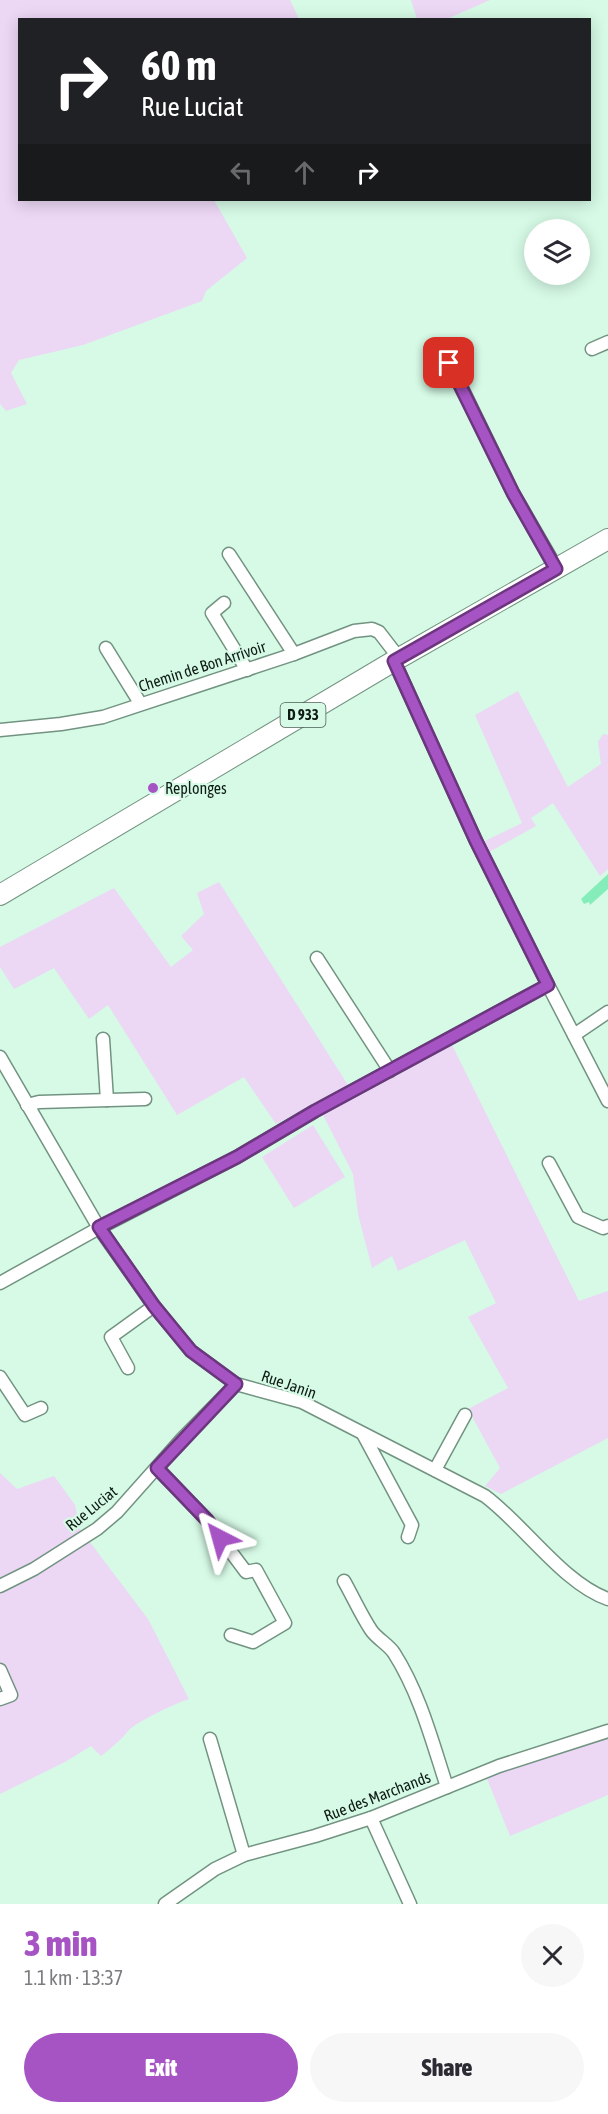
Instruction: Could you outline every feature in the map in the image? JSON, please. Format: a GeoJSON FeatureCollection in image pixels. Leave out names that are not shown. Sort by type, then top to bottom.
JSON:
{"type":"FeatureCollection","features":[{"type":"Feature","properties":{"kind":"main road","name":"D 933"},"geometry":{"type":"LineString","coordinates":[[0,895],[397,659],[608,539]]}},
{"type":"Feature","properties":{"kind":"street"},"geometry":{"type":"LineString","coordinates":[[592,349],[608,342]]}},
{"type":"Feature","properties":{"kind":"street"},"geometry":{"type":"LineString","coordinates":[[442,347],[513,493],[556,569]]}},
{"type":"Feature","properties":{"kind":"street"},"geometry":{"type":"LineString","coordinates":[[230,554],[294,654]]}},
{"type":"Feature","properties":{"kind":"street"},"geometry":{"type":"LineString","coordinates":[[224,603],[212,612],[247,670]]}},
{"type":"Feature","properties":{"kind":"street","name":"Chemin de Bon Arrivoir"},"geometry":{"type":"LineString","coordinates":[[0,730],[103,717],[294,654],[343,634],[372,629],[379,632],[397,659]]}},
{"type":"Feature","properties":{"kind":"street"},"geometry":{"type":"LineString","coordinates":[[106,648],[140,704]]}},
{"type":"Feature","properties":{"kind":"street"},"geometry":{"type":"LineString","coordinates":[[397,659],[476,841],[608,1101]]}},
{"type":"Feature","properties":{"kind":"street"},"geometry":{"type":"LineString","coordinates":[[317,958],[390,1071]]}},
{"type":"Feature","properties":{"kind":"street"},"geometry":{"type":"LineString","coordinates":[[0,1283],[99,1227],[237,1157],[548,985]]}},
{"type":"Feature","properties":{"kind":"street"},"geometry":{"type":"LineString","coordinates":[[574,1035],[608,1012]]}},
{"type":"Feature","properties":{"kind":"street"},"geometry":{"type":"LineString","coordinates":[[103,1039],[107,1100]]}},
{"type":"Feature","properties":{"kind":"street","name":"Rue Janin"},"geometry":{"type":"LineString","coordinates":[[0,1057],[99,1227],[154,1306],[191,1351],[236,1384],[302,1402],[485,1496],[505,1510],[567,1574],[592,1593],[608,1599]]}},
{"type":"Feature","properties":{"kind":"street"},"geometry":{"type":"LineString","coordinates":[[27,1105],[39,1102],[145,1099]]}},
{"type":"Feature","properties":{"kind":"street"},"geometry":{"type":"LineString","coordinates":[[549,1163],[578,1217],[603,1228],[608,1226]]}},
{"type":"Feature","properties":{"kind":"street"},"geometry":{"type":"LineString","coordinates":[[128,1368],[111,1337],[154,1306]]}},
{"type":"Feature","properties":{"kind":"street"},"geometry":{"type":"LineString","coordinates":[[0,1377],[25,1415],[41,1408]]}},
{"type":"Feature","properties":{"kind":"street","name":"Rue Luciat"},"geometry":{"type":"LineString","coordinates":[[0,1586],[34,1569],[97,1529],[117,1512],[236,1384]]}},
{"type":"Feature","properties":{"kind":"street"},"geometry":{"type":"LineString","coordinates":[[435,1470],[465,1415]]}},
{"type":"Feature","properties":{"kind":"street"},"geometry":{"type":"LineString","coordinates":[[363,1433],[411,1525],[408,1537]]}},
{"type":"Feature","properties":{"kind":"street"},"geometry":{"type":"LineString","coordinates":[[157,1468],[207,1520],[246,1572],[256,1570],[285,1623],[253,1642],[231,1635]]}},
{"type":"Feature","properties":{"kind":"street"},"geometry":{"type":"LineString","coordinates":[[344,1581],[372,1632],[381,1638],[393,1652],[412,1687],[447,1787]]}},
{"type":"Feature","properties":{"kind":"street"},"geometry":{"type":"LineString","coordinates":[[0,1670],[10,1695],[0,1699]]}},
{"type":"Feature","properties":{"kind":"street","name":"Rue des Marchands"},"geometry":{"type":"LineString","coordinates":[[165,1904],[214,1869],[244,1855],[371,1818],[500,1766],[608,1731]]}},
{"type":"Feature","properties":{"kind":"street"},"geometry":{"type":"LineString","coordinates":[[210,1739],[244,1855]]}},
{"type":"Feature","properties":{"kind":"street"},"geometry":{"type":"LineString","coordinates":[[371,1818],[410,1904]]}},
{"type":"Feature","properties":{"kind":"shaded area"},"geometry":{"type":"Polygon","coordinates":[[[0,0],[290,0],[299,18],[18,18],[18,201],[215,201],[247,258],[206,291],[202,301],[83,345],[19,360],[11,373],[27,404],[6,411],[0,404],[0,0]]]}},
{"type":"Feature","properties":{"kind":"shaded area"},"geometry":{"type":"Polygon","coordinates":[[[411,0],[490,0],[449,18],[417,18],[411,0]]]}},
{"type":"Feature","properties":{"kind":"shaded area"},"geometry":{"type":"Polygon","coordinates":[[[518,691],[568,787],[601,764],[598,742],[603,734],[608,735],[608,869],[600,876],[553,803],[531,818],[536,826],[489,852],[485,841],[522,823],[475,715],[518,691]]]}},
{"type":"Feature","properties":{"kind":"shaded area"},"geometry":{"type":"Polygon","coordinates":[[[608,874],[608,889],[590,905],[589,902],[584,904],[581,899],[608,874]]]}},
{"type":"Feature","properties":{"kind":"shaded area"},"geometry":{"type":"Polygon","coordinates":[[[219,882],[348,1085],[276,1124],[244,1077],[177,1115],[108,1005],[89,1019],[54,968],[14,989],[0,967],[0,947],[114,888],[171,967],[193,950],[181,936],[204,914],[197,893],[219,882]]]}},
{"type":"Feature","properties":{"kind":"shaded area"},"geometry":{"type":"Polygon","coordinates":[[[452,1045],[579,1301],[608,1291],[608,1438],[501,1494],[485,1486],[500,1468],[468,1409],[508,1388],[468,1317],[496,1303],[465,1240],[398,1271],[392,1256],[372,1268],[358,1214],[353,1174],[323,1115],[364,1089],[452,1045]]]}},
{"type":"Feature","properties":{"kind":"shaded area"},"geometry":{"type":"Polygon","coordinates":[[[313,1125],[345,1177],[294,1208],[262,1157],[313,1125]]]}},
{"type":"Feature","properties":{"kind":"shaded area"},"geometry":{"type":"Polygon","coordinates":[[[0,1473],[17,1489],[54,1476],[75,1505],[80,1529],[148,1619],[189,1699],[134,1726],[101,1756],[91,1746],[65,1762],[0,1794],[0,1473]]]}},
{"type":"Feature","properties":{"kind":"shaded area"},"geometry":{"type":"Polygon","coordinates":[[[608,1737],[608,1795],[510,1836],[485,1774],[608,1737]]]}},
{"type":"Feature","properties":{"kind":"place","name":"Replonges"},"geometry":{"type":"Point","coordinates":[153,788]}},
{"type":"Feature","properties":{"kind":"route"},"geometry":{"type":"LineString","coordinates":[[220,1538],[207,1520],[157,1468],[236,1384],[191,1351],[154,1306],[99,1227],[237,1157],[315,1111],[476,1026],[548,985],[476,841],[394,661],[556,569],[513,493],[449,363]]}}]}
